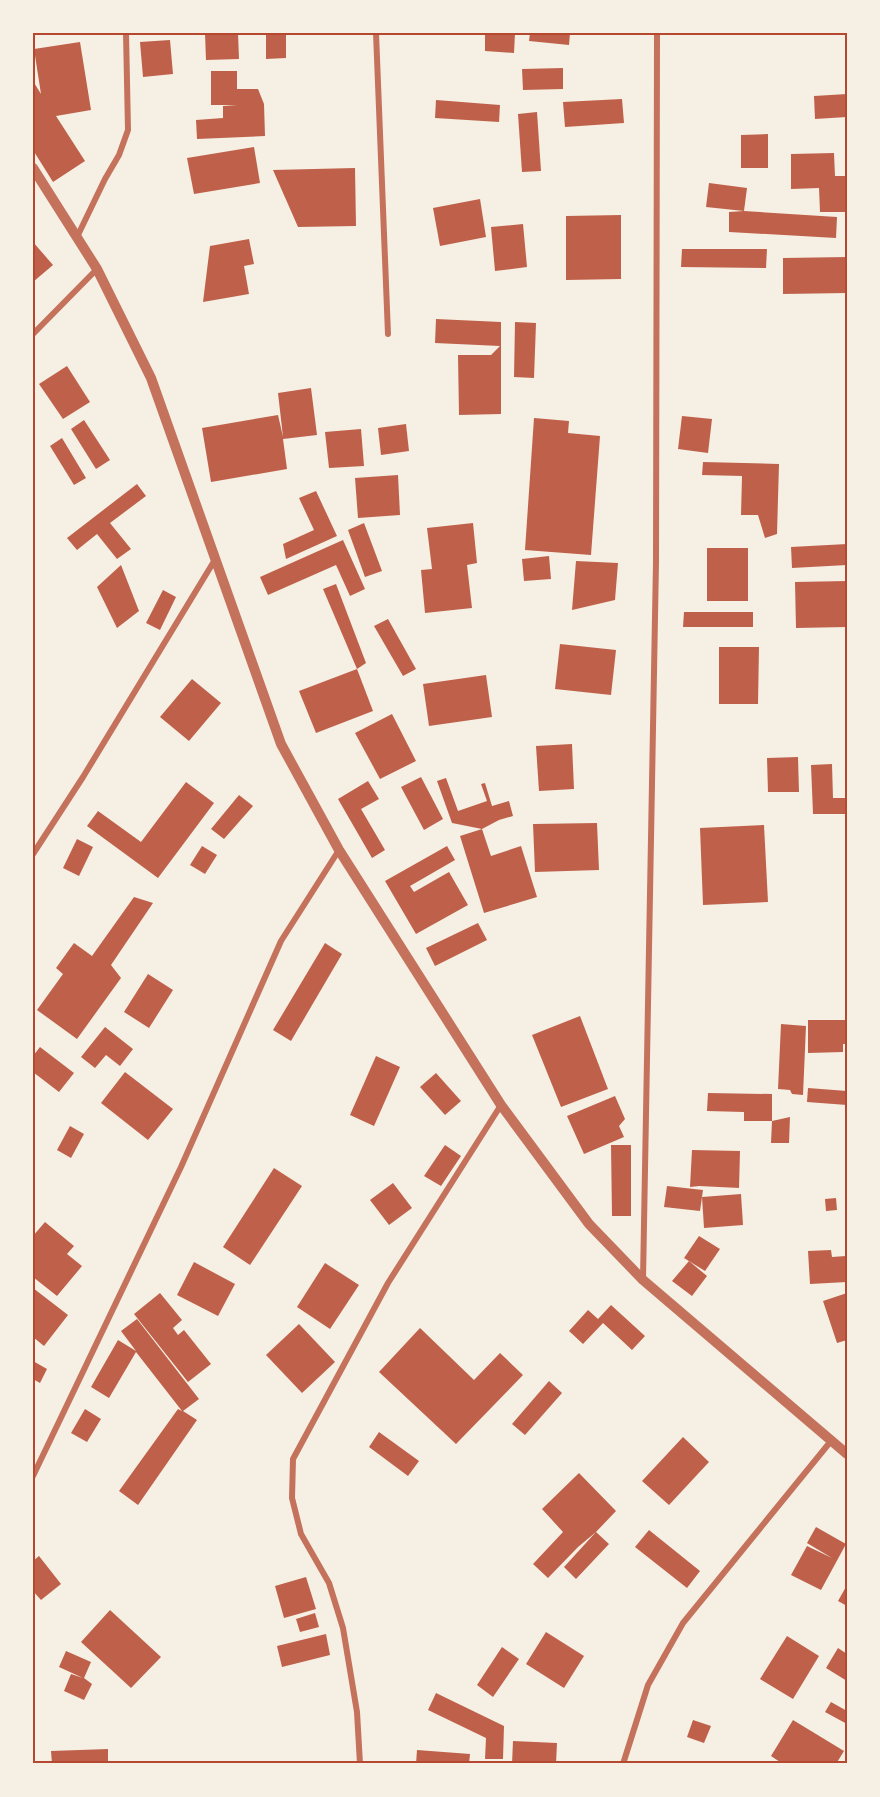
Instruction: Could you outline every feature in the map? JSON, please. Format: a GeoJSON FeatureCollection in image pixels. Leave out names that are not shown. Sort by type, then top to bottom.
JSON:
{"type":"FeatureCollection","features":[{"type":"Feature","properties":{"kind":"street"},"geometry":{"type":"LineString","coordinates":[[76,237],[119,155],[128,130],[126,33]]}},
{"type":"Feature","properties":{"kind":"street"},"geometry":{"type":"LineString","coordinates":[[376,33],[388,333]]}},
{"type":"Feature","properties":{"kind":"street"},"geometry":{"type":"LineString","coordinates":[[643,1280],[656,551],[657,33]]}},
{"type":"Feature","properties":{"kind":"street"},"geometry":{"type":"LineString","coordinates":[[33,168],[97,269],[151,378],[281,744],[339,849],[501,1105],[590,1224],[643,1280],[847,1454]]}},
{"type":"Feature","properties":{"kind":"street"},"geometry":{"type":"LineString","coordinates":[[33,334],[97,269]]}},
{"type":"Feature","properties":{"kind":"street"},"geometry":{"type":"LineString","coordinates":[[33,854],[83,777],[216,557]]}},
{"type":"Feature","properties":{"kind":"street"},"geometry":{"type":"LineString","coordinates":[[33,1476],[181,1167],[281,941],[339,849]]}},
{"type":"Feature","properties":{"kind":"street"},"geometry":{"type":"LineString","coordinates":[[360,1764],[357,1712],[343,1628],[329,1583],[301,1534],[292,1498],[293,1459],[388,1283],[501,1105]]}},
{"type":"Feature","properties":{"kind":"street"},"geometry":{"type":"LineString","coordinates":[[623,1764],[648,1685],[683,1623],[831,1441]]}},
{"type":"Feature","properties":{"kind":"building"},"geometry":{"type":"Polygon","coordinates":[[[205,33],[238,33],[239,59],[206,60],[205,33]]]}},
{"type":"Feature","properties":{"kind":"building"},"geometry":{"type":"Polygon","coordinates":[[[266,33],[286,33],[286,58],[266,59],[266,33]]]}},
{"type":"Feature","properties":{"kind":"building"},"geometry":{"type":"Polygon","coordinates":[[[485,33],[515,33],[514,53],[485,51],[485,33]]]}},
{"type":"Feature","properties":{"kind":"building"},"geometry":{"type":"Polygon","coordinates":[[[530,33],[570,33],[569,45],[529,41],[530,33]]]}},
{"type":"Feature","properties":{"kind":"building"},"geometry":{"type":"Polygon","coordinates":[[[170,40],[173,74],[143,77],[140,42],[170,40]]]}},
{"type":"Feature","properties":{"kind":"building"},"geometry":{"type":"Polygon","coordinates":[[[80,42],[91,110],[56,116],[85,161],[53,182],[33,150],[33,81],[41,94],[34,49],[80,42]]]}},
{"type":"Feature","properties":{"kind":"building"},"geometry":{"type":"Polygon","coordinates":[[[563,68],[563,89],[523,90],[522,69],[563,68]]]}},
{"type":"Feature","properties":{"kind":"building"},"geometry":{"type":"Polygon","coordinates":[[[211,71],[237,71],[237,89],[258,89],[264,104],[265,136],[197,139],[196,120],[223,118],[223,106],[237,105],[211,105],[211,71]]]}},
{"type":"Feature","properties":{"kind":"building"},"geometry":{"type":"Polygon","coordinates":[[[847,94],[847,117],[815,119],[814,96],[847,94]]]}},
{"type":"Feature","properties":{"kind":"building"},"geometry":{"type":"Polygon","coordinates":[[[622,99],[624,123],[565,127],[563,102],[622,99]]]}},
{"type":"Feature","properties":{"kind":"building"},"geometry":{"type":"Polygon","coordinates":[[[436,100],[500,105],[499,122],[435,118],[436,100]]]}},
{"type":"Feature","properties":{"kind":"building"},"geometry":{"type":"Polygon","coordinates":[[[537,112],[541,171],[522,172],[518,114],[537,112]]]}},
{"type":"Feature","properties":{"kind":"building"},"geometry":{"type":"Polygon","coordinates":[[[768,134],[768,168],[741,168],[741,135],[768,134]]]}},
{"type":"Feature","properties":{"kind":"building"},"geometry":{"type":"Polygon","coordinates":[[[254,147],[260,183],[194,194],[187,158],[254,147]]]}},
{"type":"Feature","properties":{"kind":"building"},"geometry":{"type":"Polygon","coordinates":[[[834,153],[835,176],[847,176],[847,212],[820,212],[819,188],[791,189],[791,154],[834,153]]]}},
{"type":"Feature","properties":{"kind":"building"},"geometry":{"type":"Polygon","coordinates":[[[355,168],[356,226],[298,227],[273,170],[355,168]]]}},
{"type":"Feature","properties":{"kind":"building"},"geometry":{"type":"Polygon","coordinates":[[[709,183],[747,188],[744,211],[706,207],[709,183]]]}},
{"type":"Feature","properties":{"kind":"building"},"geometry":{"type":"Polygon","coordinates":[[[480,199],[486,237],[440,246],[433,208],[480,199]]]}},
{"type":"Feature","properties":{"kind":"building"},"geometry":{"type":"Polygon","coordinates":[[[729,212],[837,217],[836,238],[729,232],[729,212]]]}},
{"type":"Feature","properties":{"kind":"building"},"geometry":{"type":"Polygon","coordinates":[[[621,215],[621,279],[566,280],[566,216],[621,215]]]}},
{"type":"Feature","properties":{"kind":"building"},"geometry":{"type":"Polygon","coordinates":[[[523,224],[527,267],[495,271],[491,227],[523,224]]]}},
{"type":"Feature","properties":{"kind":"building"},"geometry":{"type":"Polygon","coordinates":[[[249,239],[254,264],[244,266],[249,294],[203,302],[210,246],[249,239]]]}},
{"type":"Feature","properties":{"kind":"building"},"geometry":{"type":"Polygon","coordinates":[[[33,242],[53,265],[33,282],[33,242]]]}},
{"type":"Feature","properties":{"kind":"building"},"geometry":{"type":"Polygon","coordinates":[[[682,249],[767,249],[766,268],[681,267],[682,249]]]}},
{"type":"Feature","properties":{"kind":"building"},"geometry":{"type":"Polygon","coordinates":[[[847,257],[847,293],[783,294],[783,258],[847,257]]]}},
{"type":"Feature","properties":{"kind":"building"},"geometry":{"type":"Polygon","coordinates":[[[436,319],[501,322],[501,414],[459,415],[458,355],[491,355],[500,346],[435,343],[436,319]]]}},
{"type":"Feature","properties":{"kind":"building"},"geometry":{"type":"Polygon","coordinates":[[[515,322],[536,323],[534,378],[514,377],[515,322]]]}},
{"type":"Feature","properties":{"kind":"building"},"geometry":{"type":"Polygon","coordinates":[[[67,366],[90,402],[63,419],[39,384],[67,366]]]}},
{"type":"Feature","properties":{"kind":"building"},"geometry":{"type":"Polygon","coordinates":[[[311,388],[317,435],[283,439],[287,469],[211,482],[202,428],[278,415],[283,437],[278,393],[311,388]]]}},
{"type":"Feature","properties":{"kind":"building"},"geometry":{"type":"Polygon","coordinates":[[[682,416],[712,419],[708,453],[678,449],[682,416]]]}},
{"type":"Feature","properties":{"kind":"building"},"geometry":{"type":"Polygon","coordinates":[[[534,418],[569,421],[568,433],[600,436],[591,555],[525,550],[534,418]]]}},
{"type":"Feature","properties":{"kind":"building"},"geometry":{"type":"Polygon","coordinates":[[[84,420],[110,460],[96,469],[71,429],[84,420]]]}},
{"type":"Feature","properties":{"kind":"building"},"geometry":{"type":"Polygon","coordinates":[[[406,424],[409,451],[381,455],[378,428],[406,424]]]}},
{"type":"Feature","properties":{"kind":"building"},"geometry":{"type":"Polygon","coordinates":[[[361,429],[364,466],[329,468],[325,432],[361,429]]]}},
{"type":"Feature","properties":{"kind":"building"},"geometry":{"type":"Polygon","coordinates":[[[62,438],[86,478],[74,485],[50,446],[62,438]]]}},
{"type":"Feature","properties":{"kind":"building"},"geometry":{"type":"Polygon","coordinates":[[[703,462],[779,464],[777,534],[765,538],[758,515],[741,515],[742,476],[702,475],[703,462]]]}},
{"type":"Feature","properties":{"kind":"building"},"geometry":{"type":"Polygon","coordinates":[[[398,475],[400,515],[358,518],[355,478],[398,475]]]}},
{"type":"Feature","properties":{"kind":"building"},"geometry":{"type":"Polygon","coordinates":[[[137,484],[146,496],[110,523],[131,549],[117,559],[97,534],[77,550],[67,538],[137,484]]]}},
{"type":"Feature","properties":{"kind":"building"},"geometry":{"type":"Polygon","coordinates":[[[316,491],[337,536],[286,559],[283,544],[314,530],[299,498],[316,491]]]}},
{"type":"Feature","properties":{"kind":"building"},"geometry":{"type":"Polygon","coordinates":[[[364,523],[382,571],[365,577],[348,530],[364,523]]]}},
{"type":"Feature","properties":{"kind":"building"},"geometry":{"type":"Polygon","coordinates":[[[473,523],[477,563],[467,565],[472,608],[425,613],[421,570],[432,569],[427,528],[473,523]]]}},
{"type":"Feature","properties":{"kind":"building"},"geometry":{"type":"Polygon","coordinates":[[[343,540],[365,589],[350,596],[336,565],[268,595],[260,577],[343,540]]]}},
{"type":"Feature","properties":{"kind":"building"},"geometry":{"type":"Polygon","coordinates":[[[847,544],[847,565],[792,568],[791,547],[847,544]]]}},
{"type":"Feature","properties":{"kind":"building"},"geometry":{"type":"Polygon","coordinates":[[[707,548],[748,548],[748,601],[707,601],[707,548]]]}},
{"type":"Feature","properties":{"kind":"building"},"geometry":{"type":"Polygon","coordinates":[[[549,556],[551,579],[524,581],[522,559],[549,556]]]}},
{"type":"Feature","properties":{"kind":"building"},"geometry":{"type":"Polygon","coordinates":[[[576,561],[618,563],[615,600],[572,610],[576,561]]]}},
{"type":"Feature","properties":{"kind":"building"},"geometry":{"type":"Polygon","coordinates":[[[121,565],[139,611],[117,628],[97,587],[121,565]]]}},
{"type":"Feature","properties":{"kind":"building"},"geometry":{"type":"Polygon","coordinates":[[[847,581],[847,627],[796,628],[795,582],[847,581]]]}},
{"type":"Feature","properties":{"kind":"building"},"geometry":{"type":"Polygon","coordinates":[[[336,584],[366,663],[357,669],[323,589],[336,584]]]}},
{"type":"Feature","properties":{"kind":"building"},"geometry":{"type":"Polygon","coordinates":[[[163,590],[176,597],[160,630],[146,623],[163,590]]]}},
{"type":"Feature","properties":{"kind":"building"},"geometry":{"type":"Polygon","coordinates":[[[684,612],[753,612],[753,627],[683,627],[684,612]]]}},
{"type":"Feature","properties":{"kind":"building"},"geometry":{"type":"Polygon","coordinates":[[[388,619],[416,669],[403,676],[374,626],[388,619]]]}},
{"type":"Feature","properties":{"kind":"building"},"geometry":{"type":"Polygon","coordinates":[[[560,644],[616,650],[611,695],[555,689],[560,644]]]}},
{"type":"Feature","properties":{"kind":"building"},"geometry":{"type":"Polygon","coordinates":[[[719,647],[759,647],[758,704],[719,704],[719,647]]]}},
{"type":"Feature","properties":{"kind":"building"},"geometry":{"type":"Polygon","coordinates":[[[357,669],[373,711],[316,733],[299,691],[357,669]]]}},
{"type":"Feature","properties":{"kind":"building"},"geometry":{"type":"Polygon","coordinates":[[[486,675],[492,717],[429,726],[423,684],[486,675]]]}},
{"type":"Feature","properties":{"kind":"building"},"geometry":{"type":"Polygon","coordinates":[[[192,679],[221,703],[189,741],[160,717],[192,679]]]}},
{"type":"Feature","properties":{"kind":"building"},"geometry":{"type":"Polygon","coordinates":[[[392,714],[416,761],[380,779],[355,733],[392,714]]]}},
{"type":"Feature","properties":{"kind":"building"},"geometry":{"type":"Polygon","coordinates":[[[572,744],[574,789],[539,791],[536,746],[572,744]]]}},
{"type":"Feature","properties":{"kind":"building"},"geometry":{"type":"Polygon","coordinates":[[[798,757],[799,792],[768,792],[767,758],[798,757]]]}},
{"type":"Feature","properties":{"kind":"building"},"geometry":{"type":"Polygon","coordinates":[[[832,764],[833,798],[847,798],[847,814],[813,814],[811,765],[832,764]]]}},
{"type":"Feature","properties":{"kind":"building"},"geometry":{"type":"Polygon","coordinates":[[[421,777],[443,819],[424,830],[401,787],[421,777]]]}},
{"type":"Feature","properties":{"kind":"building"},"geometry":{"type":"Polygon","coordinates":[[[446,778],[458,811],[487,801],[481,784],[485,783],[492,806],[509,801],[513,816],[482,829],[452,823],[437,781],[446,778]]]}},
{"type":"Feature","properties":{"kind":"building"},"geometry":{"type":"Polygon","coordinates":[[[368,781],[379,799],[361,809],[385,850],[372,858],[338,799],[368,781]]]}},
{"type":"Feature","properties":{"kind":"building"},"geometry":{"type":"Polygon","coordinates":[[[186,782],[214,803],[158,878],[87,826],[98,811],[141,842],[186,782]]]}},
{"type":"Feature","properties":{"kind":"building"},"geometry":{"type":"Polygon","coordinates":[[[239,795],[253,806],[224,839],[211,829],[239,795]]]}},
{"type":"Feature","properties":{"kind":"building"},"geometry":{"type":"Polygon","coordinates":[[[597,823],[599,870],[535,872],[533,824],[597,823]]]}},
{"type":"Feature","properties":{"kind":"building"},"geometry":{"type":"Polygon","coordinates":[[[764,825],[768,902],[703,905],[700,828],[764,825]]]}},
{"type":"Feature","properties":{"kind":"building"},"geometry":{"type":"Polygon","coordinates":[[[482,829],[491,856],[521,846],[537,897],[484,913],[460,836],[482,829]]]}},
{"type":"Feature","properties":{"kind":"building"},"geometry":{"type":"Polygon","coordinates":[[[77,839],[93,847],[79,876],[63,868],[77,839]]]}},
{"type":"Feature","properties":{"kind":"building"},"geometry":{"type":"Polygon","coordinates":[[[202,846],[217,855],[205,874],[190,865],[202,846]]]}},
{"type":"Feature","properties":{"kind":"building"},"geometry":{"type":"Polygon","coordinates":[[[447,846],[455,860],[410,886],[414,892],[449,872],[468,905],[416,934],[385,881],[447,846]]]}},
{"type":"Feature","properties":{"kind":"building"},"geometry":{"type":"Polygon","coordinates":[[[134,897],[153,903],[111,965],[121,978],[77,1039],[37,1010],[63,974],[56,968],[74,943],[92,956],[134,897]]]}},
{"type":"Feature","properties":{"kind":"building"},"geometry":{"type":"Polygon","coordinates":[[[478,923],[487,940],[435,966],[426,948],[478,923]]]}},
{"type":"Feature","properties":{"kind":"building"},"geometry":{"type":"Polygon","coordinates":[[[325,943],[342,954],[291,1041],[273,1030],[325,943]]]}},
{"type":"Feature","properties":{"kind":"building"},"geometry":{"type":"Polygon","coordinates":[[[148,974],[173,990],[149,1028],[124,1012],[148,974]]]}},
{"type":"Feature","properties":{"kind":"building"},"geometry":{"type":"Polygon","coordinates":[[[580,1016],[608,1089],[561,1107],[532,1035],[580,1016]]]}},
{"type":"Feature","properties":{"kind":"building"},"geometry":{"type":"Polygon","coordinates":[[[808,1020],[847,1020],[847,1044],[843,1044],[843,1052],[808,1053],[808,1020]]]}},
{"type":"Feature","properties":{"kind":"building"},"geometry":{"type":"Polygon","coordinates":[[[781,1024],[806,1026],[803,1095],[792,1094],[790,1090],[778,1089],[781,1024]]]}},
{"type":"Feature","properties":{"kind":"building"},"geometry":{"type":"Polygon","coordinates":[[[105,1027],[133,1049],[120,1066],[106,1055],[95,1068],[81,1057],[105,1027]]]}},
{"type":"Feature","properties":{"kind":"building"},"geometry":{"type":"Polygon","coordinates":[[[40,1047],[74,1073],[59,1092],[33,1072],[33,1056],[40,1047]]]}},
{"type":"Feature","properties":{"kind":"building"},"geometry":{"type":"Polygon","coordinates":[[[376,1056],[400,1067],[374,1126],[350,1115],[376,1056]]]}},
{"type":"Feature","properties":{"kind":"building"},"geometry":{"type":"Polygon","coordinates":[[[125,1072],[173,1109],[148,1140],[101,1103],[125,1072]]]}},
{"type":"Feature","properties":{"kind":"building"},"geometry":{"type":"Polygon","coordinates":[[[436,1073],[461,1101],[445,1115],[420,1087],[436,1073]]]}},
{"type":"Feature","properties":{"kind":"building"},"geometry":{"type":"Polygon","coordinates":[[[808,1088],[847,1091],[847,1105],[807,1102],[808,1088]]]}},
{"type":"Feature","properties":{"kind":"building"},"geometry":{"type":"Polygon","coordinates":[[[708,1093],[772,1094],[772,1121],[744,1121],[744,1112],[707,1111],[708,1093]]]}},
{"type":"Feature","properties":{"kind":"building"},"geometry":{"type":"Polygon","coordinates":[[[615,1096],[625,1119],[619,1126],[624,1137],[584,1154],[567,1116],[615,1096]]]}},
{"type":"Feature","properties":{"kind":"building"},"geometry":{"type":"Polygon","coordinates":[[[790,1117],[789,1143],[771,1143],[772,1121],[790,1117]]]}},
{"type":"Feature","properties":{"kind":"building"},"geometry":{"type":"Polygon","coordinates":[[[70,1126],[84,1134],[71,1158],[57,1150],[70,1126]]]}},
{"type":"Feature","properties":{"kind":"building"},"geometry":{"type":"Polygon","coordinates":[[[445,1145],[461,1156],[441,1186],[424,1176],[445,1145]]]}},
{"type":"Feature","properties":{"kind":"building"},"geometry":{"type":"Polygon","coordinates":[[[611,1145],[631,1145],[631,1216],[612,1216],[611,1145]]]}},
{"type":"Feature","properties":{"kind":"building"},"geometry":{"type":"Polygon","coordinates":[[[692,1150],[740,1151],[739,1188],[690,1187],[692,1150]]]}},
{"type":"Feature","properties":{"kind":"building"},"geometry":{"type":"Polygon","coordinates":[[[274,1168],[302,1186],[250,1265],[223,1247],[274,1168]]]}},
{"type":"Feature","properties":{"kind":"building"},"geometry":{"type":"Polygon","coordinates":[[[393,1183],[412,1208],[389,1225],[370,1200],[393,1183]]]}},
{"type":"Feature","properties":{"kind":"building"},"geometry":{"type":"Polygon","coordinates":[[[667,1186],[703,1190],[700,1211],[664,1207],[667,1186]]]}},
{"type":"Feature","properties":{"kind":"building"},"geometry":{"type":"Polygon","coordinates":[[[741,1194],[743,1225],[704,1228],[702,1197],[741,1194]]]}},
{"type":"Feature","properties":{"kind":"building"},"geometry":{"type":"Polygon","coordinates":[[[836,1198],[837,1210],[826,1211],[825,1199],[836,1198]]]}},
{"type":"Feature","properties":{"kind":"building"},"geometry":{"type":"Polygon","coordinates":[[[45,1222],[74,1246],[67,1254],[82,1266],[57,1296],[33,1277],[33,1236],[45,1222]]]}},
{"type":"Feature","properties":{"kind":"building"},"geometry":{"type":"Polygon","coordinates":[[[699,1236],[720,1249],[705,1271],[684,1258],[699,1236]]]}},
{"type":"Feature","properties":{"kind":"building"},"geometry":{"type":"Polygon","coordinates":[[[831,1250],[832,1257],[846,1256],[847,1282],[810,1284],[808,1251],[831,1250]]]}},
{"type":"Feature","properties":{"kind":"building"},"geometry":{"type":"Polygon","coordinates":[[[689,1261],[707,1276],[692,1296],[672,1281],[689,1261]]]}},
{"type":"Feature","properties":{"kind":"building"},"geometry":{"type":"Polygon","coordinates":[[[194,1262],[235,1284],[218,1316],[177,1295],[194,1262]]]}},
{"type":"Feature","properties":{"kind":"building"},"geometry":{"type":"Polygon","coordinates":[[[325,1263],[359,1285],[330,1329],[297,1307],[325,1263]]]}},
{"type":"Feature","properties":{"kind":"building"},"geometry":{"type":"Polygon","coordinates":[[[33,1288],[68,1315],[44,1346],[33,1337],[33,1288]]]}},
{"type":"Feature","properties":{"kind":"building"},"geometry":{"type":"Polygon","coordinates":[[[160,1293],[182,1320],[173,1328],[178,1335],[184,1330],[211,1364],[188,1382],[134,1314],[160,1293]]]}},
{"type":"Feature","properties":{"kind":"building"},"geometry":{"type":"Polygon","coordinates":[[[847,1293],[847,1340],[837,1343],[823,1301],[847,1293]]]}},
{"type":"Feature","properties":{"kind":"building"},"geometry":{"type":"Polygon","coordinates":[[[611,1305],[645,1336],[632,1350],[603,1323],[583,1344],[569,1331],[588,1310],[598,1319],[611,1305]]]}},
{"type":"Feature","properties":{"kind":"building"},"geometry":{"type":"Polygon","coordinates":[[[137,1319],[199,1399],[183,1411],[197,1420],[138,1505],[119,1491],[178,1409],[182,1411],[136,1352],[109,1398],[91,1387],[118,1340],[136,1351],[121,1331],[137,1319]]]}},
{"type":"Feature","properties":{"kind":"building"},"geometry":{"type":"Polygon","coordinates":[[[299,1324],[335,1362],[302,1393],[266,1355],[299,1324]]]}},
{"type":"Feature","properties":{"kind":"building"},"geometry":{"type":"Polygon","coordinates":[[[420,1328],[474,1380],[500,1353],[523,1375],[456,1444],[379,1372],[420,1328]]]}},
{"type":"Feature","properties":{"kind":"building"},"geometry":{"type":"Polygon","coordinates":[[[33,1361],[47,1369],[40,1383],[33,1379],[33,1361]]]}},
{"type":"Feature","properties":{"kind":"building"},"geometry":{"type":"Polygon","coordinates":[[[549,1381],[562,1393],[525,1435],[512,1424],[549,1381]]]}},
{"type":"Feature","properties":{"kind":"building"},"geometry":{"type":"Polygon","coordinates":[[[85,1409],[101,1419],[87,1442],[71,1433],[85,1409]]]}},
{"type":"Feature","properties":{"kind":"building"},"geometry":{"type":"Polygon","coordinates":[[[379,1432],[419,1461],[408,1476],[369,1447],[379,1432]]]}},
{"type":"Feature","properties":{"kind":"building"},"geometry":{"type":"Polygon","coordinates":[[[683,1437],[709,1462],[669,1505],[642,1481],[683,1437]]]}},
{"type":"Feature","properties":{"kind":"building"},"geometry":{"type":"Polygon","coordinates":[[[579,1473],[616,1511],[548,1578],[533,1564],[563,1532],[542,1509],[579,1473]]]}},
{"type":"Feature","properties":{"kind":"building"},"geometry":{"type":"Polygon","coordinates":[[[816,1527],[846,1544],[821,1590],[791,1575],[807,1546],[832,1558],[807,1543],[816,1527]]]}},
{"type":"Feature","properties":{"kind":"building"},"geometry":{"type":"Polygon","coordinates":[[[649,1530],[700,1571],[687,1588],[635,1547],[649,1530]]]}},
{"type":"Feature","properties":{"kind":"building"},"geometry":{"type":"Polygon","coordinates":[[[596,1532],[609,1544],[576,1579],[564,1567],[596,1532]]]}},
{"type":"Feature","properties":{"kind":"building"},"geometry":{"type":"Polygon","coordinates":[[[39,1556],[61,1584],[41,1600],[33,1591],[33,1561],[39,1556]]]}},
{"type":"Feature","properties":{"kind":"building"},"geometry":{"type":"Polygon","coordinates":[[[306,1577],[316,1609],[284,1618],[275,1586],[306,1577]]]}},
{"type":"Feature","properties":{"kind":"building"},"geometry":{"type":"Polygon","coordinates":[[[847,1585],[847,1606],[838,1601],[847,1585]]]}},
{"type":"Feature","properties":{"kind":"building"},"geometry":{"type":"Polygon","coordinates":[[[110,1610],[161,1657],[131,1688],[81,1642],[110,1610]]]}},
{"type":"Feature","properties":{"kind":"building"},"geometry":{"type":"Polygon","coordinates":[[[315,1613],[319,1627],[300,1632],[296,1619],[315,1613]]]}},
{"type":"Feature","properties":{"kind":"building"},"geometry":{"type":"Polygon","coordinates":[[[546,1632],[584,1656],[564,1688],[526,1664],[546,1632]]]}},
{"type":"Feature","properties":{"kind":"building"},"geometry":{"type":"Polygon","coordinates":[[[326,1634],[330,1655],[282,1667],[277,1646],[326,1634]]]}},
{"type":"Feature","properties":{"kind":"building"},"geometry":{"type":"Polygon","coordinates":[[[787,1636],[819,1656],[793,1699],[760,1679],[787,1636]]]}},
{"type":"Feature","properties":{"kind":"building"},"geometry":{"type":"Polygon","coordinates":[[[502,1647],[519,1659],[493,1697],[477,1685],[502,1647]]]}},
{"type":"Feature","properties":{"kind":"building"},"geometry":{"type":"Polygon","coordinates":[[[838,1648],[847,1654],[847,1681],[826,1668],[838,1648]]]}},
{"type":"Feature","properties":{"kind":"building"},"geometry":{"type":"Polygon","coordinates":[[[66,1651],[91,1662],[84,1678],[92,1684],[84,1700],[64,1691],[71,1674],[83,1678],[59,1667],[66,1651]]]}},
{"type":"Feature","properties":{"kind":"building"},"geometry":{"type":"Polygon","coordinates":[[[436,1693],[504,1726],[503,1759],[485,1759],[486,1738],[428,1710],[436,1693]]]}},
{"type":"Feature","properties":{"kind":"building"},"geometry":{"type":"Polygon","coordinates":[[[831,1702],[847,1711],[847,1724],[825,1712],[831,1702]]]}},
{"type":"Feature","properties":{"kind":"building"},"geometry":{"type":"Polygon","coordinates":[[[693,1720],[711,1726],[704,1743],[687,1737],[693,1720]]]}},
{"type":"Feature","properties":{"kind":"building"},"geometry":{"type":"Polygon","coordinates":[[[793,1720],[844,1751],[836,1764],[783,1764],[771,1756],[793,1720]]]}},
{"type":"Feature","properties":{"kind":"building"},"geometry":{"type":"Polygon","coordinates":[[[513,1741],[557,1743],[556,1764],[512,1764],[513,1741]]]}},
{"type":"Feature","properties":{"kind":"building"},"geometry":{"type":"Polygon","coordinates":[[[108,1749],[108,1764],[52,1764],[51,1751],[108,1749]]]}},
{"type":"Feature","properties":{"kind":"building"},"geometry":{"type":"Polygon","coordinates":[[[417,1750],[470,1754],[469,1764],[416,1764],[417,1750]]]}}]}
